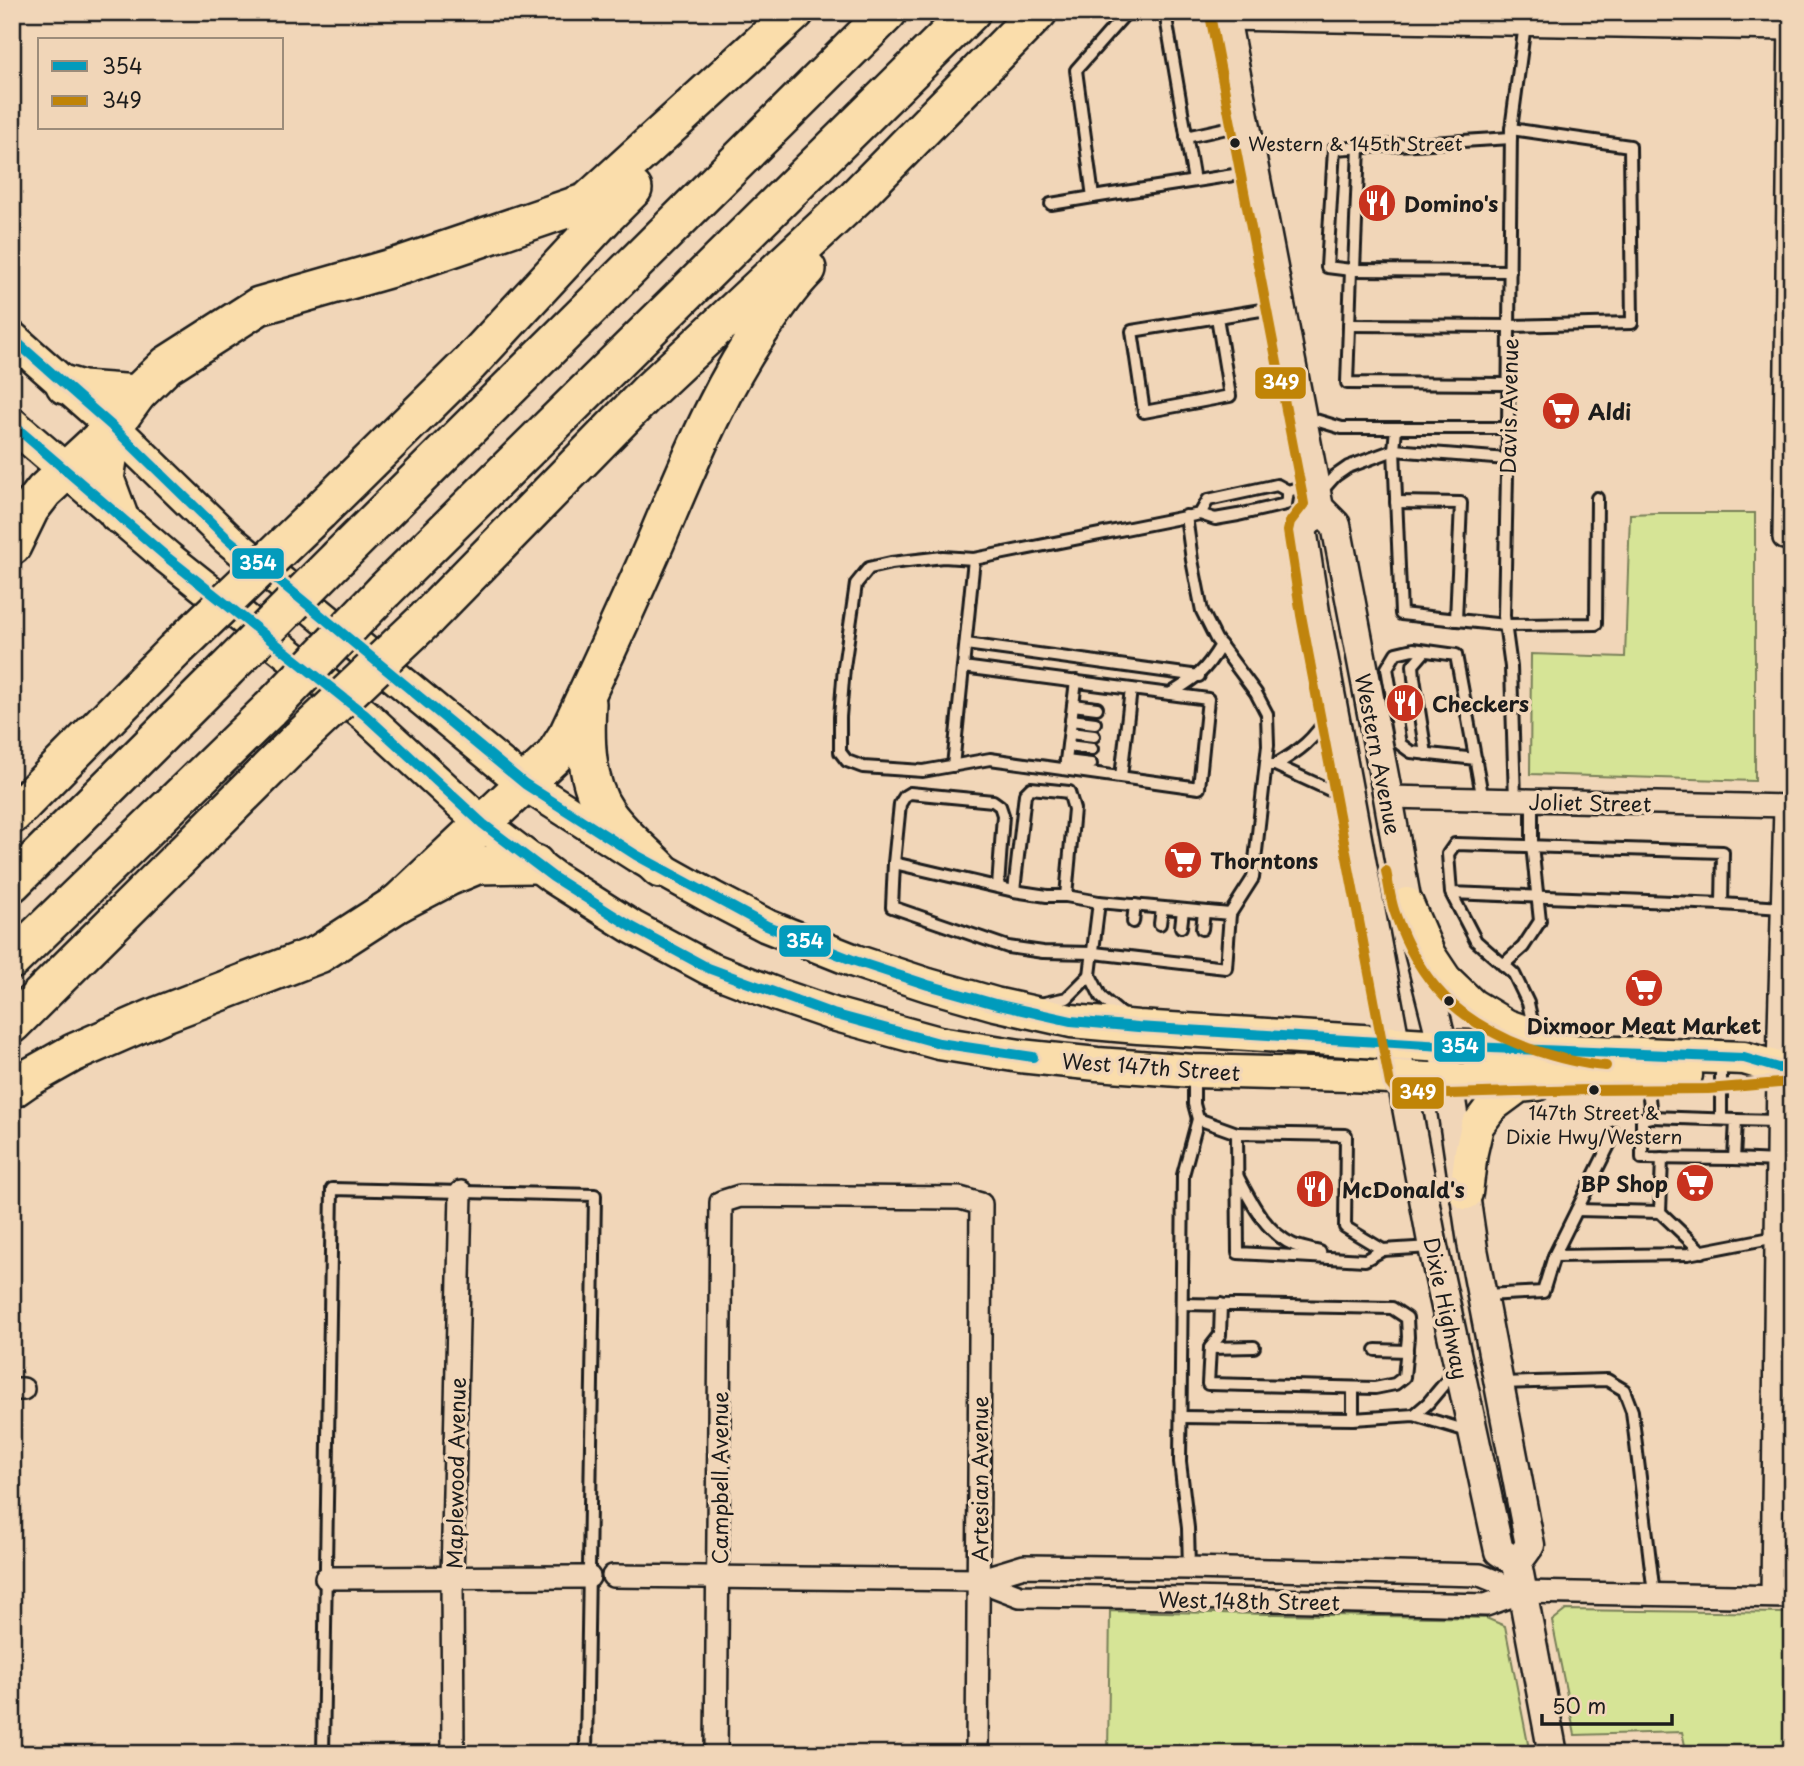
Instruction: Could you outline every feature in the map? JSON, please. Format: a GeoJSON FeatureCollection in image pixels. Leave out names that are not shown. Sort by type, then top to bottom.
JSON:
{"type":"FeatureCollection","features":[{"type":"Feature","properties":{"kind":"highway"},"geometry":{"type":"LineString","coordinates":[[13,537],[30,509],[48,487],[113,427],[136,394],[167,365],[259,306],[402,265],[587,202],[795,12]]}},
{"type":"Feature","properties":{"kind":"highway"},"geometry":{"type":"LineString","coordinates":[[12,815],[174,651],[470,363],[607,215],[814,12]]}},
{"type":"Feature","properties":{"kind":"highway"},"geometry":{"type":"LineString","coordinates":[[12,883],[888,12]]}},
{"type":"Feature","properties":{"kind":"highway"},"geometry":{"type":"LineString","coordinates":[[12,960],[270,709],[383,591],[971,12]]}},
{"type":"Feature","properties":{"kind":"highway"},"geometry":{"type":"LineString","coordinates":[[12,1024],[300,738],[426,619],[650,390],[856,197],[1038,12]]}},
{"type":"Feature","properties":{"kind":"highway"},"geometry":{"type":"LineString","coordinates":[[398,903],[554,756],[568,734],[656,541],[685,470],[731,376],[781,299],[828,248],[856,197]]}},
{"type":"Feature","properties":{"kind":"highway"},"geometry":{"type":"LineString","coordinates":[[65,384],[82,390],[136,394]]}},
{"type":"Feature","properties":{"kind":"highway"},"geometry":{"type":"LineString","coordinates":[[113,427],[105,479],[118,514]]}},
{"type":"Feature","properties":{"kind":"highway"},"geometry":{"type":"LineString","coordinates":[[587,692],[588,761],[597,796],[607,814],[660,869]]}},
{"type":"Feature","properties":{"kind":"highway"},"geometry":{"type":"LineString","coordinates":[[12,1089],[73,1053],[160,1015],[319,954],[398,903],[448,877],[477,865],[535,864]]}},
{"type":"Feature","properties":{"kind":"main road","name":"Western Avenue"},"geometry":{"type":"LineString","coordinates":[[1225,15],[1300,415],[1309,495],[1302,529],[1396,1043]]}},
{"type":"Feature","properties":{"kind":"main road","name":"West 147th Street"},"geometry":{"type":"LineString","coordinates":[[12,338],[113,427],[228,539],[525,784],[636,855],[767,926],[855,961],[928,985],[1071,1021],[1443,1046],[1589,1064],[1647,1076],[1721,1074],[1785,1068]]}},
{"type":"Feature","properties":{"kind":"main road","name":"West 147th Street"},"geometry":{"type":"LineString","coordinates":[[12,424],[168,558],[365,715],[483,824],[553,877],[632,927],[708,968],[833,1014],[939,1042],[1020,1056],[1194,1071],[1349,1074],[1449,1080],[1589,1064],[1744,1058],[1785,1068]]}},
{"type":"Feature","properties":{"kind":"main road","name":"Western Avenue"},"geometry":{"type":"LineString","coordinates":[[1309,495],[1336,525],[1407,904],[1443,1046]]}},
{"type":"Feature","properties":{"kind":"main road"},"geometry":{"type":"LineString","coordinates":[[1407,904],[1429,955],[1445,979],[1472,1005],[1507,1026],[1564,1046],[1589,1064]]}},
{"type":"Feature","properties":{"kind":"main road","name":"Dixie Highway"},"geometry":{"type":"LineString","coordinates":[[1396,1043],[1433,1247],[1499,1551],[1517,1563]]}},
{"type":"Feature","properties":{"kind":"main road","name":"Dixie Highway"},"geometry":{"type":"LineString","coordinates":[[1443,1046],[1482,1296],[1530,1545],[1517,1563],[1553,1754]]}},
{"type":"Feature","properties":{"kind":"main road"},"geometry":{"type":"LineString","coordinates":[[1466,1193],[1477,1126],[1492,1106],[1519,1087],[1589,1064]]}},
{"type":"Feature","properties":{"kind":"street"},"geometry":{"type":"LineString","coordinates":[[1225,15],[1791,23],[1788,538]]}},
{"type":"Feature","properties":{"kind":"street","name":"Joliet Street"},"geometry":{"type":"LineString","coordinates":[[1388,797],[1788,806]]}},
{"type":"Feature","properties":{"kind":"street"},"geometry":{"type":"LineString","coordinates":[[1782,1597],[1776,1237],[1782,1154],[1777,1121],[1785,1068],[1786,942],[1782,908],[1788,806]]}},
{"type":"Feature","properties":{"kind":"street","name":"Maplewood Avenue"},"geometry":{"type":"LineString","coordinates":[[453,1754],[452,1578],[461,1192]]}},
{"type":"Feature","properties":{"kind":"street","name":"Campbell Avenue"},"geometry":{"type":"LineString","coordinates":[[716,1754],[721,1202],[740,1196],[753,1196],[960,1198],[981,1204]]}},
{"type":"Feature","properties":{"kind":"street","name":"Artesian Avenue"},"geometry":{"type":"LineString","coordinates":[[976,1754],[981,1204]]}},
{"type":"Feature","properties":{"kind":"street","name":"West 148th Street"},"geometry":{"type":"LineString","coordinates":[[613,1576],[978,1580],[1024,1566],[1189,1568],[1480,1575],[1521,1592]]}},
{"type":"Feature","properties":{"kind":"street"},"geometry":{"type":"LineString","coordinates":[[1188,1598],[1189,1568]]}},
{"type":"Feature","properties":{"kind":"street"},"geometry":{"type":"LineString","coordinates":[[326,1578],[589,1577]]}},
{"type":"Feature","properties":{"kind":"street","name":"West 148th Street"},"geometry":{"type":"LineString","coordinates":[[978,1580],[1020,1596],[1486,1605],[1521,1592],[1782,1597]]}},
{"type":"Feature","properties":{"kind":"lane"},"geometry":{"type":"LineString","coordinates":[[1093,197],[1076,70],[1127,12]]}},
{"type":"Feature","properties":{"kind":"lane"},"geometry":{"type":"LineString","coordinates":[[1165,12],[1194,181]]}},
{"type":"Feature","properties":{"kind":"lane","name":"Davis Avenue"},"geometry":{"type":"LineString","coordinates":[[1503,965],[1523,947],[1540,921],[1504,616],[1511,134],[1525,18]]}},
{"type":"Feature","properties":{"kind":"lane"},"geometry":{"type":"LineString","coordinates":[[1186,137],[1245,124]]}},
{"type":"Feature","properties":{"kind":"lane"},"geometry":{"type":"LineString","coordinates":[[1349,325],[1509,326],[1632,323],[1630,146],[1511,134],[1334,149],[1327,267],[1352,270],[1510,271]]}},
{"type":"Feature","properties":{"kind":"lane"},"geometry":{"type":"LineString","coordinates":[[1359,147],[1347,383],[1508,384]]}},
{"type":"Feature","properties":{"kind":"lane"},"geometry":{"type":"LineString","coordinates":[[1051,204],[1254,172]]}},
{"type":"Feature","properties":{"kind":"lane"},"geometry":{"type":"LineString","coordinates":[[1217,317],[1230,396],[1144,412],[1132,331],[1217,317],[1280,307]]}},
{"type":"Feature","properties":{"kind":"lane"},"geometry":{"type":"LineString","coordinates":[[1300,415],[1342,428],[1508,428]]}},
{"type":"Feature","properties":{"kind":"lane"},"geometry":{"type":"LineString","coordinates":[[1396,428],[1394,450],[1401,614],[1505,625],[1596,624],[1597,498]]}},
{"type":"Feature","properties":{"kind":"lane"},"geometry":{"type":"LineString","coordinates":[[963,667],[1208,699],[1199,788],[1118,770],[990,759],[923,771],[863,767],[847,761],[840,752],[840,717],[856,584],[869,568],[908,560],[943,557],[974,559],[1186,516],[1199,514],[1215,519],[1276,507],[1309,495],[1348,467],[1394,450],[1507,459]]}},
{"type":"Feature","properties":{"kind":"lane"},"geometry":{"type":"LineString","coordinates":[[1199,514],[1208,500],[1277,485],[1309,495]]}},
{"type":"Feature","properties":{"kind":"lane"},"geometry":{"type":"LineString","coordinates":[[1396,502],[1461,503],[1456,620]]}},
{"type":"Feature","properties":{"kind":"lane"},"geometry":{"type":"LineString","coordinates":[[998,887],[1003,815],[1000,806],[992,802],[909,793],[905,796],[900,804],[892,907],[1008,947],[1043,951],[1130,953],[1199,961],[1226,968],[1230,914],[1253,878],[1270,765],[1266,714],[1256,693],[1216,639],[1202,611],[1186,516]]}},
{"type":"Feature","properties":{"kind":"lane"},"geometry":{"type":"LineString","coordinates":[[953,766],[974,559]]}},
{"type":"Feature","properties":{"kind":"lane"},"geometry":{"type":"LineString","coordinates":[[965,644],[1199,676]]}},
{"type":"Feature","properties":{"kind":"lane"},"geometry":{"type":"LineString","coordinates":[[1170,694],[1199,676],[1221,645]]}},
{"type":"Feature","properties":{"kind":"lane"},"geometry":{"type":"LineString","coordinates":[[1476,759],[1411,752],[1400,744],[1387,668],[1396,653],[1413,649],[1456,655],[1476,759],[1483,800]]}},
{"type":"Feature","properties":{"kind":"lane"},"geometry":{"type":"LineString","coordinates":[[1425,651],[1413,664],[1426,754]]}},
{"type":"Feature","properties":{"kind":"lane"},"geometry":{"type":"LineString","coordinates":[[1066,765],[1076,681]]}},
{"type":"Feature","properties":{"kind":"lane"},"geometry":{"type":"LineString","coordinates":[[1118,770],[1123,711],[1131,689]]}},
{"type":"Feature","properties":{"kind":"lane"},"geometry":{"type":"LineString","coordinates":[[1073,705],[1097,708]]}},
{"type":"Feature","properties":{"kind":"lane"},"geometry":{"type":"LineString","coordinates":[[1270,765],[1297,752],[1317,734],[1333,710]]}},
{"type":"Feature","properties":{"kind":"lane"},"geometry":{"type":"LineString","coordinates":[[1071,720],[1095,723]]}},
{"type":"Feature","properties":{"kind":"lane"},"geometry":{"type":"LineString","coordinates":[[1070,733],[1094,736]]}},
{"type":"Feature","properties":{"kind":"lane"},"geometry":{"type":"LineString","coordinates":[[1068,746],[1092,749]]}},
{"type":"Feature","properties":{"kind":"lane"},"geometry":{"type":"LineString","coordinates":[[1066,765],[1091,764]]}},
{"type":"Feature","properties":{"kind":"lane"},"geometry":{"type":"LineString","coordinates":[[1270,765],[1350,800]]}},
{"type":"Feature","properties":{"kind":"lane"},"geometry":{"type":"LineString","coordinates":[[1014,891],[1025,794],[1031,788],[1069,792],[1072,799],[1074,809],[1066,896]]}},
{"type":"Feature","properties":{"kind":"lane"},"geometry":{"type":"LineString","coordinates":[[1535,1036],[1528,1003],[1514,974],[1476,942],[1451,893],[1448,854],[1455,844],[1723,852],[1722,904]]}},
{"type":"Feature","properties":{"kind":"lane"},"geometry":{"type":"LineString","coordinates":[[894,863],[1014,891],[1230,914]]}},
{"type":"Feature","properties":{"kind":"lane"},"geometry":{"type":"LineString","coordinates":[[1451,893],[1782,908]]}},
{"type":"Feature","properties":{"kind":"lane"},"geometry":{"type":"LineString","coordinates":[[1016,1009],[1067,998],[1090,975],[1099,902]]}},
{"type":"Feature","properties":{"kind":"lane"},"geometry":{"type":"LineString","coordinates":[[1133,922],[1135,905]]}},
{"type":"Feature","properties":{"kind":"lane"},"geometry":{"type":"LineString","coordinates":[[1160,924],[1162,908]]}},
{"type":"Feature","properties":{"kind":"lane"},"geometry":{"type":"LineString","coordinates":[[1181,927],[1183,910]]}},
{"type":"Feature","properties":{"kind":"lane"},"geometry":{"type":"LineString","coordinates":[[1202,929],[1204,912]]}},
{"type":"Feature","properties":{"kind":"lane"},"geometry":{"type":"LineString","coordinates":[[1090,975],[1101,996],[1138,1027]]}},
{"type":"Feature","properties":{"kind":"lane"},"geometry":{"type":"LineString","coordinates":[[1189,1568],[1188,1528],[1180,1462],[1183,1175],[1198,1119],[1194,1104],[1194,1071]]}},
{"type":"Feature","properties":{"kind":"lane"},"geometry":{"type":"LineString","coordinates":[[1721,1074],[1721,1119]]}},
{"type":"Feature","properties":{"kind":"lane"},"geometry":{"type":"LineString","coordinates":[[1647,1076],[1651,1117]]}},
{"type":"Feature","properties":{"kind":"lane"},"geometry":{"type":"LineString","coordinates":[[1777,1121],[1721,1119],[1704,1124],[1676,1123],[1651,1117],[1642,1119],[1642,1158],[1703,1155],[1734,1159],[1782,1154]]}},
{"type":"Feature","properties":{"kind":"lane"},"geometry":{"type":"LineString","coordinates":[[1198,1119],[1237,1133],[1346,1135],[1345,1227],[1383,1250]]}},
{"type":"Feature","properties":{"kind":"lane"},"geometry":{"type":"LineString","coordinates":[[1734,1159],[1736,1120]]}},
{"type":"Feature","properties":{"kind":"lane"},"geometry":{"type":"LineString","coordinates":[[1237,1133],[1238,1253],[1365,1260],[1383,1250],[1433,1247]]}},
{"type":"Feature","properties":{"kind":"lane"},"geometry":{"type":"LineString","coordinates":[[1482,1296],[1543,1292],[1554,1256],[1615,1133]]}},
{"type":"Feature","properties":{"kind":"lane"},"geometry":{"type":"LineString","coordinates":[[1660,1212],[1662,1158]]}},
{"type":"Feature","properties":{"kind":"lane"},"geometry":{"type":"LineString","coordinates":[[1237,1175],[1253,1206],[1270,1228],[1292,1244],[1341,1257]]}},
{"type":"Feature","properties":{"kind":"lane"},"geometry":{"type":"LineString","coordinates":[[323,1754],[332,1189],[595,1195],[586,1754]]}},
{"type":"Feature","properties":{"kind":"lane"},"geometry":{"type":"LineString","coordinates":[[1577,1210],[1660,1212],[1702,1252]]}},
{"type":"Feature","properties":{"kind":"lane"},"geometry":{"type":"LineString","coordinates":[[1554,1256],[1688,1254],[1776,1237]]}},
{"type":"Feature","properties":{"kind":"lane"},"geometry":{"type":"LineString","coordinates":[[1182,1304],[1221,1304],[1392,1308],[1407,1318],[1408,1350],[1404,1377],[1395,1384],[1375,1388],[1208,1384],[1210,1348],[1220,1335],[1221,1304]]}},
{"type":"Feature","properties":{"kind":"lane"},"geometry":{"type":"LineString","coordinates":[[1210,1348],[1254,1347]]}},
{"type":"Feature","properties":{"kind":"lane"},"geometry":{"type":"LineString","coordinates":[[1376,1350],[1408,1350]]}},
{"type":"Feature","properties":{"kind":"lane"},"geometry":{"type":"LineString","coordinates":[[1413,1415],[1428,1403],[1459,1366]]}},
{"type":"Feature","properties":{"kind":"lane"},"geometry":{"type":"LineString","coordinates":[[1498,1383],[1607,1380],[1624,1390],[1632,1411],[1654,1594]]}},
{"type":"Feature","properties":{"kind":"lane"},"geometry":{"type":"LineString","coordinates":[[1353,1388],[1353,1419]]}},
{"type":"Feature","properties":{"kind":"lane"},"geometry":{"type":"LineString","coordinates":[[1181,1417],[1353,1419],[1413,1415],[1473,1433]]}},
{"type":"Feature","properties":{"kind":"green space"},"geometry":{"type":"Polygon","coordinates":[[[1755,513],[1755,781],[1530,774],[1531,654],[1625,657],[1630,514],[1755,513]]]}},
{"type":"Feature","properties":{"kind":"green space"},"geometry":{"type":"Polygon","coordinates":[[[1566,1610],[1792,1613],[1792,1754],[1687,1754],[1682,1732],[1575,1735],[1552,1621],[1566,1610]]]}},
{"type":"Feature","properties":{"kind":"green space"},"geometry":{"type":"Polygon","coordinates":[[[1110,1611],[1486,1618],[1505,1626],[1530,1754],[1108,1754],[1110,1611]]]}},
{"type":"Feature","properties":{"kind":"transit line","name":"349"},"geometry":{"type":"LineString","coordinates":[[1210,15],[1303,498],[1304,504],[1290,522],[1288,531],[1301,615],[1390,1084],[1400,1092],[1449,1094],[1708,1089],[1792,1082]]}},
{"type":"Feature","properties":{"kind":"transit line","name":"354"},"geometry":{"type":"LineString","coordinates":[[12,338],[113,427],[228,539],[525,784],[636,855],[767,926],[855,961],[928,985],[1071,1021],[1443,1046],[1744,1058],[1778,1068],[1792,1068]]}},
{"type":"Feature","properties":{"kind":"transit line","name":"354"},"geometry":{"type":"LineString","coordinates":[[12,424],[168,558],[365,715],[483,824],[553,877],[632,927],[708,968],[833,1014],[939,1043],[1033,1057]]}},
{"type":"Feature","properties":{"kind":"transit line","name":"349"},"geometry":{"type":"LineString","coordinates":[[1386,871],[1393,908],[1405,938],[1429,980],[1445,997],[1481,1026],[1503,1038],[1557,1057],[1606,1066]]}},
{"type":"Feature","properties":{"kind":"place","name":"Western & 145th Street"},"geometry":{"type":"Point","coordinates":[1235,143]}},
{"type":"Feature","properties":{"kind":"place","name":"Domino's"},"geometry":{"type":"Point","coordinates":[1377,203]}},
{"type":"Feature","properties":{"kind":"place","name":"Aldi"},"geometry":{"type":"Point","coordinates":[1561,411]}},
{"type":"Feature","properties":{"kind":"place","name":"Checkers"},"geometry":{"type":"Point","coordinates":[1405,703]}},
{"type":"Feature","properties":{"kind":"place","name":"Thorntons"},"geometry":{"type":"Point","coordinates":[1183,860]}},
{"type":"Feature","properties":{"kind":"place","name":"Dixmoor Meat Market"},"geometry":{"type":"Point","coordinates":[1644,988]}},
{"type":"Feature","properties":{"kind":"place","name":"147th Street & Dixie Hwy/Western"},"geometry":{"type":"Point","coordinates":[1594,1090]}},
{"type":"Feature","properties":{"kind":"place","name":"BP Shop"},"geometry":{"type":"Point","coordinates":[1695,1183]}},
{"type":"Feature","properties":{"kind":"place","name":"McDonald's"},"geometry":{"type":"Point","coordinates":[1315,1189]}}]}
